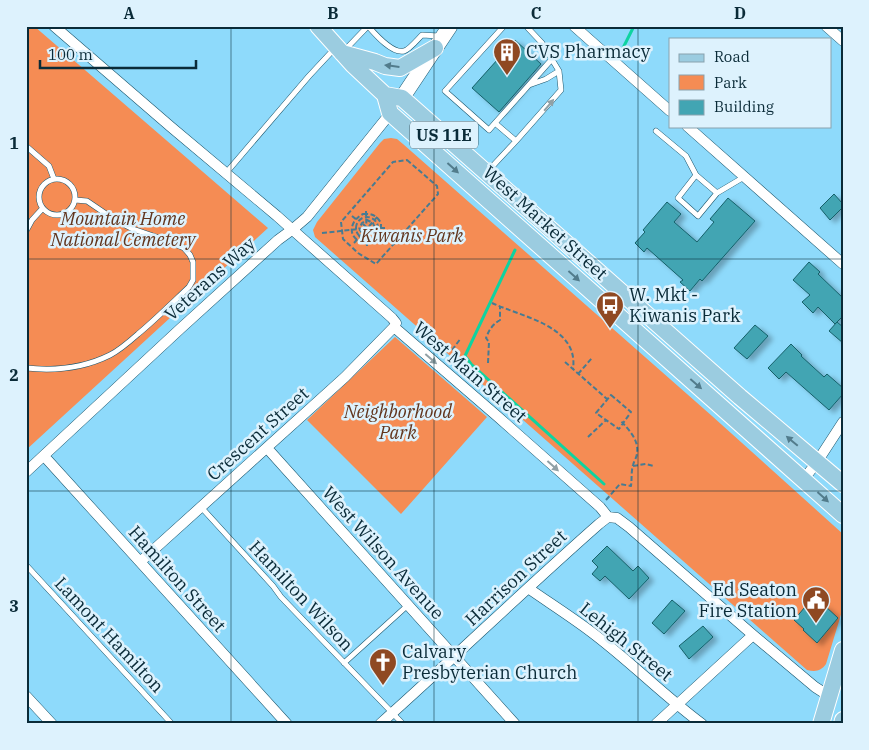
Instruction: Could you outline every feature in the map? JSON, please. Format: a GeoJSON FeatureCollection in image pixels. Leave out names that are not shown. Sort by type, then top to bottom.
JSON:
{"type":"FeatureCollection","features":[{"type":"Feature","properties":{"kind":"main road","name":"US 11E"},"geometry":{"type":"LineString","coordinates":[[318,26],[384,95],[390,113]]}},
{"type":"Feature","properties":{"kind":"main road"},"geometry":{"type":"LineString","coordinates":[[339,50],[385,66],[400,68],[443,37]]}},
{"type":"Feature","properties":{"kind":"main road"},"geometry":{"type":"LineString","coordinates":[[402,98],[443,37]]}},
{"type":"Feature","properties":{"kind":"main road","name":"US 11E"},"geometry":{"type":"LineString","coordinates":[[384,95],[402,98]]}},
{"type":"Feature","properties":{"kind":"main road","name":"West Market Street"},"geometry":{"type":"LineString","coordinates":[[402,98],[740,397],[843,484]]}},
{"type":"Feature","properties":{"kind":"main road","name":"West Market Street"},"geometry":{"type":"LineString","coordinates":[[390,113],[843,515]]}},
{"type":"Feature","properties":{"kind":"main road"},"geometry":{"type":"LineString","coordinates":[[821,724],[843,650]]}},
{"type":"Feature","properties":{"kind":"street","name":"West Main Street"},"geometry":{"type":"LineString","coordinates":[[54,26],[293,229],[392,318],[396,323],[394,327],[600,507],[608,517],[617,518],[629,527],[753,635],[829,696]]}},
{"type":"Feature","properties":{"kind":"street"},"geometry":{"type":"LineString","coordinates":[[574,26],[669,110]]}},
{"type":"Feature","properties":{"kind":"street"},"geometry":{"type":"LineString","coordinates":[[826,26],[843,41]]}},
{"type":"Feature","properties":{"kind":"street","name":"Veterans Way"},"geometry":{"type":"LineString","coordinates":[[26,472],[250,265],[307,217],[402,98]]}},
{"type":"Feature","properties":{"kind":"street"},"geometry":{"type":"LineString","coordinates":[[689,128],[843,264]]}},
{"type":"Feature","properties":{"kind":"street","name":"Crescent Street"},"geometry":{"type":"LineString","coordinates":[[140,562],[200,506],[346,377],[394,327]]}},
{"type":"Feature","properties":{"kind":"street"},"geometry":{"type":"LineString","coordinates":[[804,479],[843,422]]}},
{"type":"Feature","properties":{"kind":"street","name":"West Wilson Avenue"},"geometry":{"type":"LineString","coordinates":[[267,448],[515,724]]}},
{"type":"Feature","properties":{"kind":"street","name":"Hamilton Street"},"geometry":{"type":"LineString","coordinates":[[44,456],[287,724]]}},
{"type":"Feature","properties":{"kind":"street","name":"Harrison Street"},"geometry":{"type":"LineString","coordinates":[[380,724],[608,517]]}},
{"type":"Feature","properties":{"kind":"street","name":"Lehigh Street"},"geometry":{"type":"LineString","coordinates":[[528,588],[590,630],[639,670],[677,705],[702,724]]}},
{"type":"Feature","properties":{"kind":"street"},"geometry":{"type":"LineString","coordinates":[[656,724],[753,635]]}},
{"type":"Feature","properties":{"kind":"street"},"geometry":{"type":"LineString","coordinates":[[26,696],[52,724]]}},
{"type":"Feature","properties":{"kind":"lane"},"geometry":{"type":"LineString","coordinates":[[226,173],[309,76],[368,26],[390,47],[402,52],[422,35],[443,37]]}},
{"type":"Feature","properties":{"kind":"lane"},"geometry":{"type":"LineString","coordinates":[[504,26],[446,91],[489,130],[552,59]]}},
{"type":"Feature","properties":{"kind":"lane"},"geometry":{"type":"LineString","coordinates":[[487,173],[561,90],[559,71],[542,43],[526,26]]}},
{"type":"Feature","properties":{"kind":"lane"},"geometry":{"type":"LineString","coordinates":[[528,86],[546,79],[559,71]]}},
{"type":"Feature","properties":{"kind":"lane"},"geometry":{"type":"LineString","coordinates":[[495,123],[516,141]]}},
{"type":"Feature","properties":{"kind":"lane"},"geometry":{"type":"LineString","coordinates":[[656,131],[686,156],[696,176],[717,193]]}},
{"type":"Feature","properties":{"kind":"lane"},"geometry":{"type":"LineString","coordinates":[[26,146],[49,166],[54,179]]}},
{"type":"Feature","properties":{"kind":"lane"},"geometry":{"type":"LineString","coordinates":[[696,176],[678,198],[698,216],[717,193],[744,177]]}},
{"type":"Feature","properties":{"kind":"lane"},"geometry":{"type":"LineString","coordinates":[[54,179],[70,184],[73,188],[75,200],[74,205],[66,214],[54,216],[42,209],[38,200],[40,189],[48,181],[54,179]]}},
{"type":"Feature","properties":{"kind":"lane"},"geometry":{"type":"LineString","coordinates":[[26,368],[47,370],[69,368],[90,364],[111,355],[149,325],[190,287],[193,280],[193,262],[184,248],[132,229],[114,220],[87,202],[75,200]]}},
{"type":"Feature","properties":{"kind":"lane"},"geometry":{"type":"LineString","coordinates":[[26,231],[32,220],[42,209]]}},
{"type":"Feature","properties":{"kind":"lane","name":"Hamilton Wilson"},"geometry":{"type":"LineString","coordinates":[[200,506],[274,586],[281,597],[403,724]]}},
{"type":"Feature","properties":{"kind":"lane","name":"Lamont Hamilton"},"geometry":{"type":"LineString","coordinates":[[26,565],[172,724]]}},
{"type":"Feature","properties":{"kind":"lane"},"geometry":{"type":"LineString","coordinates":[[344,663],[408,605]]}},
{"type":"Feature","properties":{"kind":"path"},"geometry":{"type":"LineString","coordinates":[[407,160],[437,186],[438,194],[376,264],[358,253],[343,239],[342,231],[342,222],[393,162],[407,160]]}},
{"type":"Feature","properties":{"kind":"path"},"geometry":{"type":"LineString","coordinates":[[366,215],[378,227],[380,234],[372,242],[359,242],[353,236],[351,230],[357,220],[366,215],[371,214],[378,216]]}},
{"type":"Feature","properties":{"kind":"path"},"geometry":{"type":"LineString","coordinates":[[359,229],[366,215]]}},
{"type":"Feature","properties":{"kind":"path"},"geometry":{"type":"LineString","coordinates":[[366,215],[367,247]]}},
{"type":"Feature","properties":{"kind":"path"},"geometry":{"type":"LineString","coordinates":[[352,216],[380,242]]}},
{"type":"Feature","properties":{"kind":"path"},"geometry":{"type":"LineString","coordinates":[[354,243],[378,216]]}},
{"type":"Feature","properties":{"kind":"path"},"geometry":{"type":"LineString","coordinates":[[357,220],[356,230],[359,236],[367,239],[375,236],[381,223],[378,216]]}},
{"type":"Feature","properties":{"kind":"path"},"geometry":{"type":"LineString","coordinates":[[359,229],[362,233],[370,235],[378,227]]}},
{"type":"Feature","properties":{"kind":"path"},"geometry":{"type":"LineString","coordinates":[[322,233],[378,227],[385,228]]}},
{"type":"Feature","properties":{"kind":"path"},"geometry":{"type":"LineString","coordinates":[[492,303],[522,314],[556,330],[571,349],[575,359],[573,370]]}},
{"type":"Feature","properties":{"kind":"path"},"geometry":{"type":"LineString","coordinates":[[488,363],[488,342],[486,338],[494,323],[500,320],[500,307]]}},
{"type":"Feature","properties":{"kind":"path"},"geometry":{"type":"LineString","coordinates":[[452,350],[461,338]]}},
{"type":"Feature","properties":{"kind":"path"},"geometry":{"type":"LineString","coordinates":[[578,374],[592,358]]}},
{"type":"Feature","properties":{"kind":"path"},"geometry":{"type":"LineString","coordinates":[[565,362],[607,399]]}},
{"type":"Feature","properties":{"kind":"path"},"geometry":{"type":"LineString","coordinates":[[611,395],[631,412],[622,422],[619,429],[596,413],[607,399],[611,395]]}},
{"type":"Feature","properties":{"kind":"path"},"geometry":{"type":"LineString","coordinates":[[588,437],[606,420]]}},
{"type":"Feature","properties":{"kind":"path"},"geometry":{"type":"LineString","coordinates":[[600,507],[620,484],[631,486],[632,466],[637,453],[636,441],[630,430],[622,422]]}},
{"type":"Feature","properties":{"kind":"path"},"geometry":{"type":"LineString","coordinates":[[632,466],[646,464],[654,466]]}},
{"type":"Feature","properties":{"kind":"green space","name":"Mountain Home National Cemetery"},"geometry":{"type":"Polygon","coordinates":[[[26,26],[34,26],[268,228],[26,450],[26,26]]]}},
{"type":"Feature","properties":{"kind":"green space","name":"Kiwanis Park"},"geometry":{"type":"Polygon","coordinates":[[[384,139],[397,139],[403,144],[843,534],[843,608],[826,664],[820,670],[807,670],[315,237],[313,230],[317,222],[380,143],[384,139]]]}},
{"type":"Feature","properties":{"kind":"green space","name":"Neighborhood Park"},"geometry":{"type":"Polygon","coordinates":[[[395,337],[487,417],[401,514],[307,420],[395,337]]]}},
{"type":"Feature","properties":{"kind":"building","name":"CVS Pharmacy"},"geometry":{"type":"Polygon","coordinates":[[[515,40],[541,64],[499,112],[472,88],[515,40]]]}},
{"type":"Feature","properties":{"kind":"building"},"geometry":{"type":"Polygon","coordinates":[[[834,194],[843,204],[843,207],[830,220],[820,208],[834,194]]]}},
{"type":"Feature","properties":{"kind":"building"},"geometry":{"type":"Polygon","coordinates":[[[728,198],[755,221],[702,281],[700,279],[690,291],[680,282],[683,280],[647,248],[644,252],[635,243],[645,232],[643,230],[667,202],[681,214],[674,222],[697,242],[714,222],[710,219],[728,198]]]}},
{"type":"Feature","properties":{"kind":"building"},"geometry":{"type":"Polygon","coordinates":[[[809,262],[820,272],[818,274],[843,298],[843,316],[835,324],[818,307],[813,313],[802,302],[810,295],[793,280],[809,262]]]}},
{"type":"Feature","properties":{"kind":"building"},"geometry":{"type":"Polygon","coordinates":[[[837,322],[843,327],[843,343],[829,331],[837,322]]]}},
{"type":"Feature","properties":{"kind":"building"},"geometry":{"type":"Polygon","coordinates":[[[755,325],[768,336],[747,359],[734,348],[755,325]]]}},
{"type":"Feature","properties":{"kind":"building"},"geometry":{"type":"Polygon","coordinates":[[[791,344],[824,377],[827,374],[843,388],[843,394],[829,410],[786,372],[779,379],[768,368],[791,344]]]}},
{"type":"Feature","properties":{"kind":"building"},"geometry":{"type":"Polygon","coordinates":[[[607,546],[633,571],[638,566],[649,578],[629,599],[605,576],[600,581],[592,574],[598,567],[592,561],[607,546]]]}},
{"type":"Feature","properties":{"kind":"building"},"geometry":{"type":"Polygon","coordinates":[[[672,600],[685,611],[664,634],[652,623],[672,600]]]}},
{"type":"Feature","properties":{"kind":"building","name":"Ed Seaton Fire Station"},"geometry":{"type":"Polygon","coordinates":[[[810,601],[820,610],[824,605],[838,618],[817,643],[794,620],[810,601]]]}},
{"type":"Feature","properties":{"kind":"building"},"geometry":{"type":"Polygon","coordinates":[[[703,626],[713,637],[689,659],[679,646],[703,626]]]}},
{"type":"Feature","properties":{"kind":"waterway"},"geometry":{"type":"LineString","coordinates":[[623,48],[634,26]]}},
{"type":"Feature","properties":{"kind":"waterway"},"geometry":{"type":"LineString","coordinates":[[515,250],[465,356],[471,364],[604,484]]}},
{"type":"Feature","properties":{"kind":"place","name":"CVS Pharmacy"},"geometry":{"type":"Point","coordinates":[507,76]}},
{"type":"Feature","properties":{"kind":"place","name":"W. Mkt - Kiwanis Park"},"geometry":{"type":"Point","coordinates":[610,329]}},
{"type":"Feature","properties":{"kind":"place","name":"Ed Seaton Fire Station"},"geometry":{"type":"Point","coordinates":[816,624]}},
{"type":"Feature","properties":{"kind":"place","name":"Calvary Presbyterian Church"},"geometry":{"type":"Point","coordinates":[383,686]}}]}
